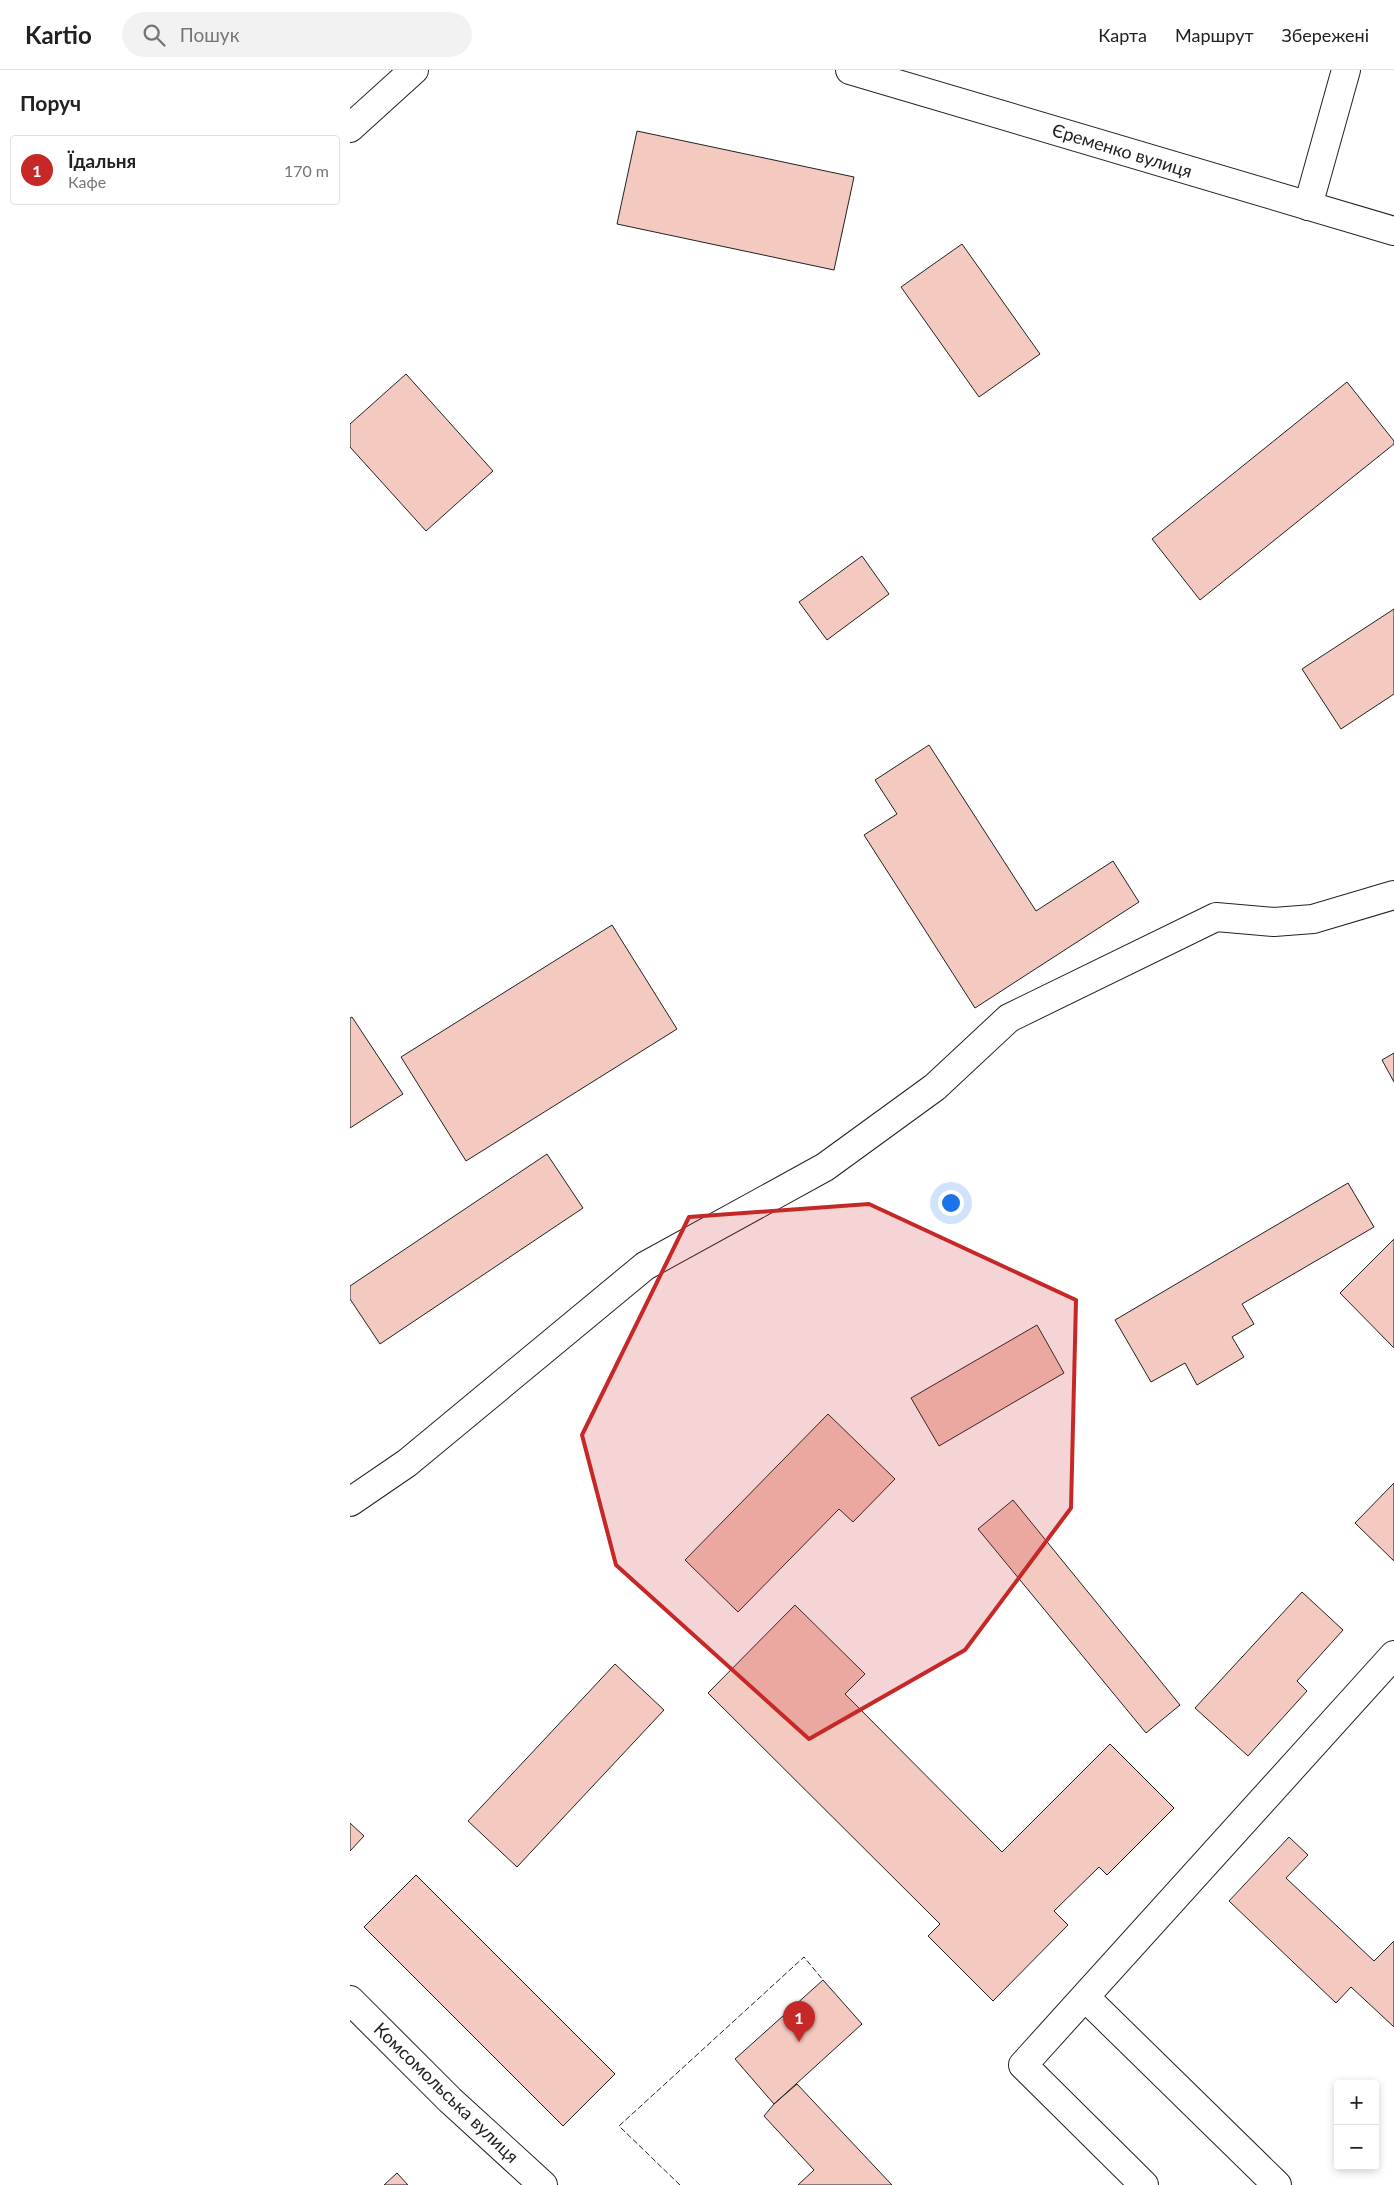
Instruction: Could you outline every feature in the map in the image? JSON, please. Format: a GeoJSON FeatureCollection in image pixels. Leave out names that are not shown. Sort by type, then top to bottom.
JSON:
{"type":"FeatureCollection","features":[{"type":"Feature","properties":{"kind":"street"},"geometry":{"type":"LineString","coordinates":[[350,128],[414,70]]}},
{"type":"Feature","properties":{"kind":"street","name":"Єременко вулиця"},"geometry":{"type":"LineString","coordinates":[[850,70],[1394,231]]}},
{"type":"Feature","properties":{"kind":"street"},"geometry":{"type":"LineString","coordinates":[[1308,206],[1346,70]]}},
{"type":"Feature","properties":{"kind":"street"},"geometry":{"type":"LineString","coordinates":[[350,1502],[407,1463],[645,1266],[825,1167],[935,1087],[1009,1018],[1216,917],[1274,922],[1313,919],[1394,895]]}},
{"type":"Feature","properties":{"kind":"street"},"geometry":{"type":"LineString","coordinates":[[1144,2185],[1023,2065],[1394,1655]]}},
{"type":"Feature","properties":{"kind":"street"},"geometry":{"type":"LineString","coordinates":[[1085,1997],[1277,2185]]}},
{"type":"Feature","properties":{"kind":"street","name":"Комсомольська вулиця"},"geometry":{"type":"LineString","coordinates":[[350,2000],[450,2100],[543,2185]]}},
{"type":"Feature","properties":{"kind":"highlighted area"},"geometry":{"type":"Polygon","coordinates":[[[869,1204],[1076,1300],[1071,1508],[965,1650],[809,1739],[616,1565],[582,1435],[689,1217],[869,1204]]]}},
{"type":"Feature","properties":{"kind":"building"},"geometry":{"type":"Polygon","coordinates":[[[637,131],[854,177],[834,270],[617,224],[637,131]]]}},
{"type":"Feature","properties":{"kind":"building"},"geometry":{"type":"Polygon","coordinates":[[[962,244],[1040,354],[979,397],[901,287],[962,244]]]}},
{"type":"Feature","properties":{"kind":"building"},"geometry":{"type":"Polygon","coordinates":[[[406,374],[493,471],[426,531],[350,447],[350,424],[406,374]]]}},
{"type":"Feature","properties":{"kind":"building"},"geometry":{"type":"Polygon","coordinates":[[[1347,382],[1394,441],[1394,444],[1200,600],[1152,539],[1347,382]]]}},
{"type":"Feature","properties":{"kind":"building"},"geometry":{"type":"Polygon","coordinates":[[[862,556],[889,594],[827,640],[799,602],[862,556]]]}},
{"type":"Feature","properties":{"kind":"building"},"geometry":{"type":"Polygon","coordinates":[[[1394,609],[1394,694],[1341,729],[1302,669],[1394,609]]]}},
{"type":"Feature","properties":{"kind":"building"},"geometry":{"type":"Polygon","coordinates":[[[929,745],[1036,911],[1113,861],[1139,902],[975,1008],[864,835],[897,814],[875,780],[929,745]]]}},
{"type":"Feature","properties":{"kind":"building"},"geometry":{"type":"Polygon","coordinates":[[[612,925],[677,1029],[466,1161],[401,1057],[612,925]]]}},
{"type":"Feature","properties":{"kind":"building"},"geometry":{"type":"Polygon","coordinates":[[[352,1017],[403,1094],[350,1128],[350,1018],[352,1017]]]}},
{"type":"Feature","properties":{"kind":"building"},"geometry":{"type":"Polygon","coordinates":[[[1394,1053],[1394,1082],[1382,1060],[1394,1053]]]}},
{"type":"Feature","properties":{"kind":"building"},"geometry":{"type":"Polygon","coordinates":[[[547,1154],[583,1208],[380,1344],[350,1299],[350,1286],[547,1154]]]}},
{"type":"Feature","properties":{"kind":"building"},"geometry":{"type":"Polygon","coordinates":[[[1348,1183],[1374,1227],[1242,1304],[1254,1324],[1232,1337],[1244,1357],[1197,1385],[1185,1363],[1151,1382],[1115,1320],[1348,1183]]]}},
{"type":"Feature","properties":{"kind":"building"},"geometry":{"type":"Polygon","coordinates":[[[1394,1239],[1394,1348],[1340,1293],[1394,1239]]]}},
{"type":"Feature","properties":{"kind":"building"},"geometry":{"type":"Polygon","coordinates":[[[1037,1325],[1064,1373],[939,1446],[911,1398],[1037,1325]]]}},
{"type":"Feature","properties":{"kind":"building"},"geometry":{"type":"Polygon","coordinates":[[[828,1414],[895,1479],[853,1522],[839,1509],[738,1612],[685,1560],[828,1414]]]}},
{"type":"Feature","properties":{"kind":"building"},"geometry":{"type":"Polygon","coordinates":[[[1394,1483],[1394,1561],[1355,1523],[1394,1483]]]}},
{"type":"Feature","properties":{"kind":"building"},"geometry":{"type":"Polygon","coordinates":[[[1013,1500],[1180,1705],[1146,1733],[978,1529],[1013,1500]]]}},
{"type":"Feature","properties":{"kind":"building"},"geometry":{"type":"Polygon","coordinates":[[[1302,1592],[1343,1630],[1297,1681],[1307,1691],[1248,1756],[1195,1708],[1302,1592]]]}},
{"type":"Feature","properties":{"kind":"building"},"geometry":{"type":"Polygon","coordinates":[[[795,1605],[865,1674],[845,1694],[1002,1852],[1110,1744],[1174,1808],[1107,1875],[1099,1867],[1054,1911],[1068,1925],[993,2001],[928,1936],[940,1924],[708,1693],[795,1605]]]}},
{"type":"Feature","properties":{"kind":"building"},"geometry":{"type":"Polygon","coordinates":[[[615,1664],[664,1710],[517,1867],[468,1821],[615,1664]]]}},
{"type":"Feature","properties":{"kind":"building"},"geometry":{"type":"Polygon","coordinates":[[[350,1823],[364,1836],[350,1851],[350,1823]]]}},
{"type":"Feature","properties":{"kind":"building"},"geometry":{"type":"Polygon","coordinates":[[[1289,1837],[1308,1855],[1286,1878],[1374,1961],[1394,1941],[1394,2027],[1351,1987],[1336,2003],[1229,1901],[1289,1837]]]}},
{"type":"Feature","properties":{"kind":"building"},"geometry":{"type":"Polygon","coordinates":[[[416,1875],[615,2074],[563,2126],[364,1927],[416,1875]]]}},
{"type":"Feature","properties":{"kind":"building"},"geometry":{"type":"Polygon","coordinates":[[[823,1980],[862,2024],[774,2104],[735,2059],[823,1980]]]}},
{"type":"Feature","properties":{"kind":"building"},"geometry":{"type":"Polygon","coordinates":[[[797,2084],[892,2185],[798,2185],[814,2170],[764,2116],[774,2104],[797,2084]]]}},
{"type":"Feature","properties":{"kind":"building"},"geometry":{"type":"Polygon","coordinates":[[[397,2173],[408,2185],[384,2185],[397,2173]]]}},
{"type":"Feature","properties":{"kind":"fence"},"geometry":{"type":"LineString","coordinates":[[680,2185],[619,2126],[804,1957],[823,1980]]}},
{"type":"Feature","properties":{"kind":"place","name":"Їдальня"},"geometry":{"type":"Point","coordinates":[799,2042]}}]}
